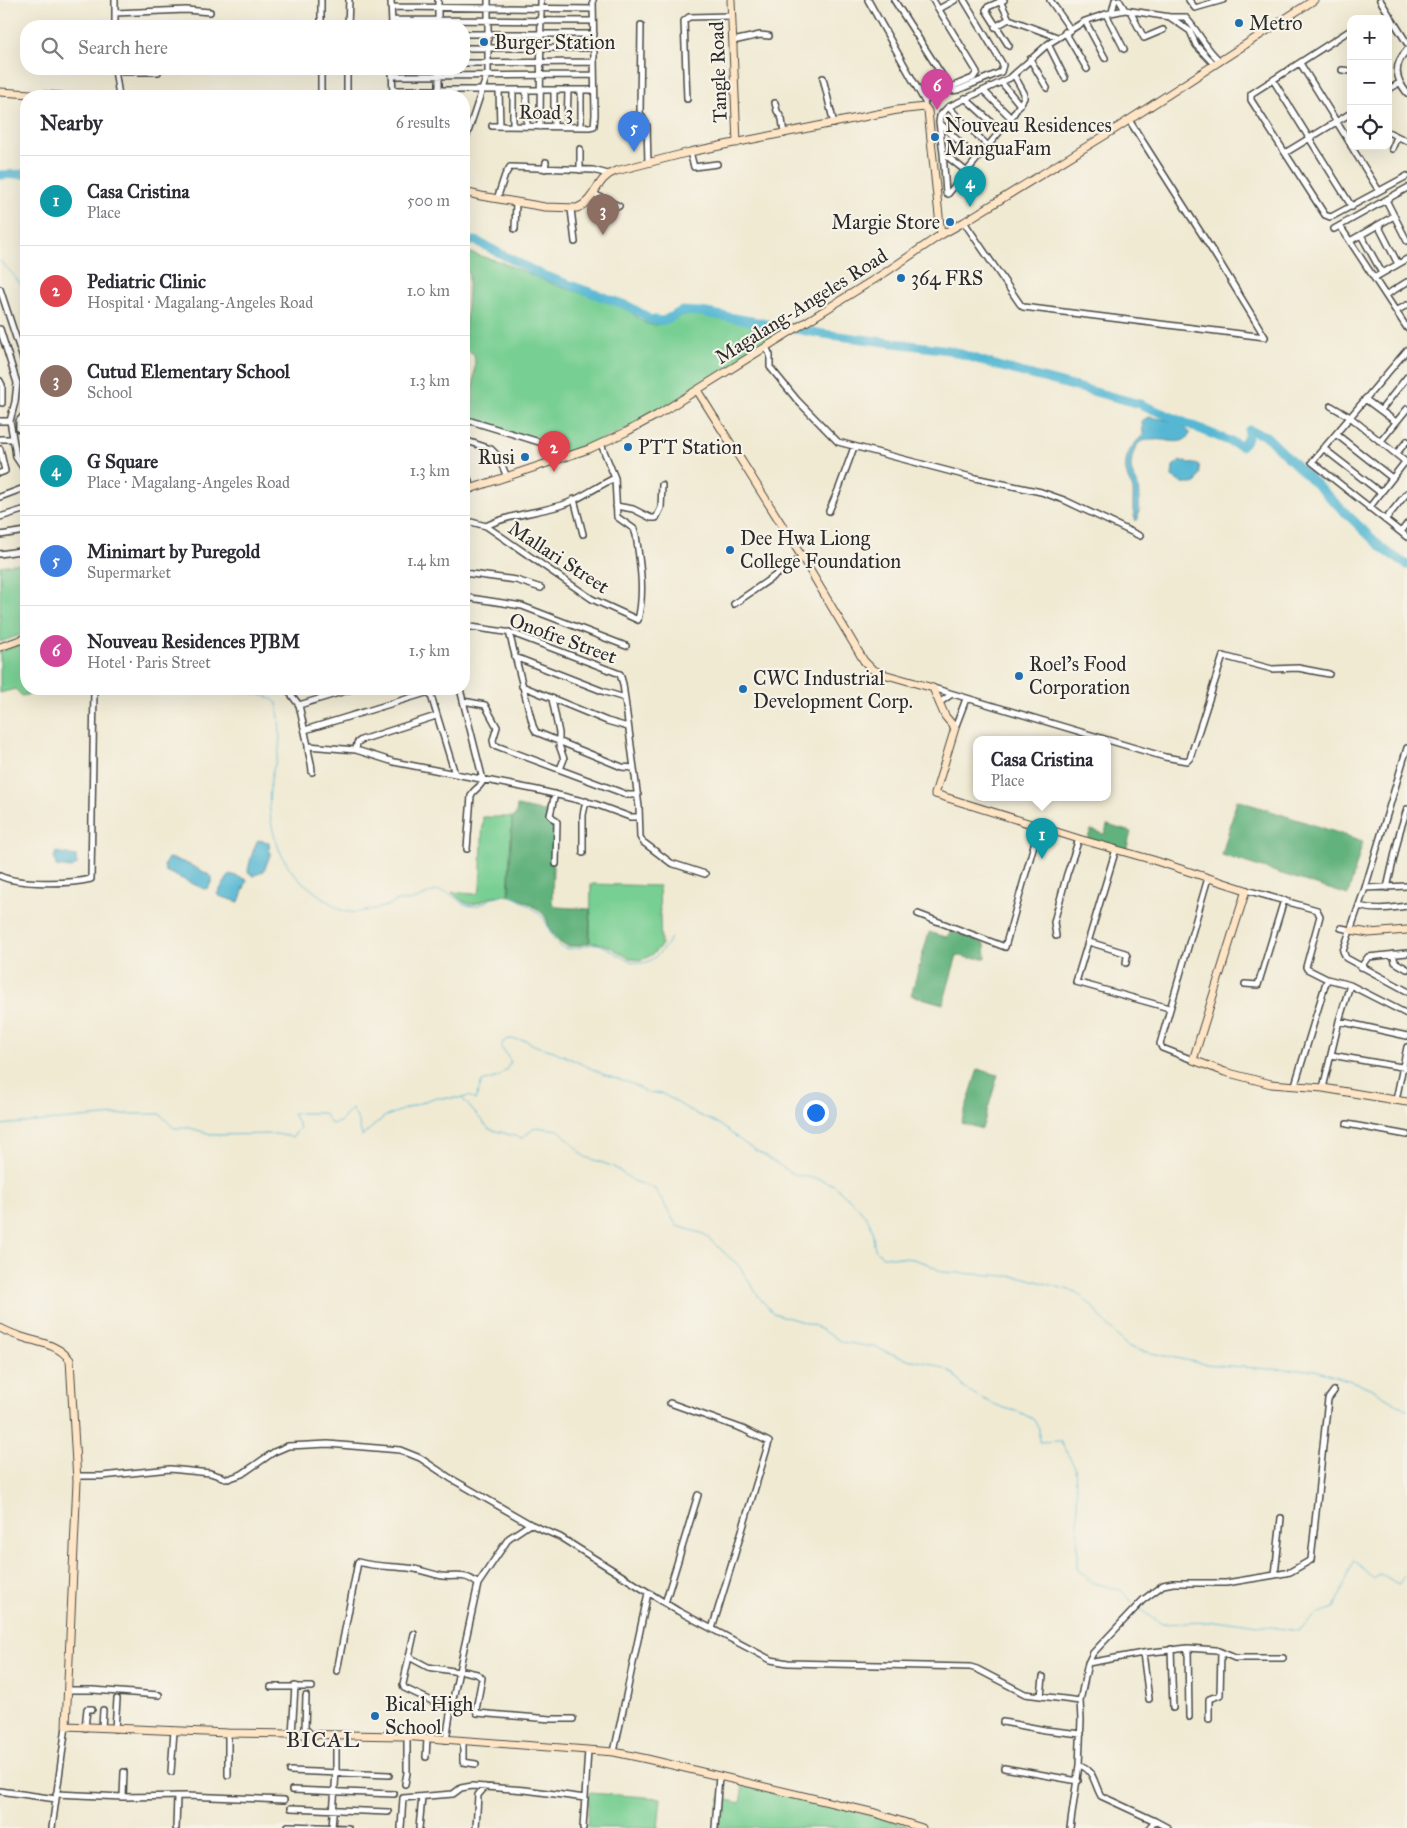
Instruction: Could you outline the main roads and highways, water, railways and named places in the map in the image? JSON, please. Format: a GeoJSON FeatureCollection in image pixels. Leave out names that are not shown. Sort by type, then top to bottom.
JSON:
{"type":"FeatureCollection","features":[{"type":"Feature","properties":{"kind":"water"},"geometry":{"type":"Polygon","coordinates":[[[1148,417],[1178,423],[1190,434],[1183,441],[1146,440],[1137,446],[1131,462],[1132,473],[1137,484],[1139,496],[1138,519],[1136,521],[1133,510],[1133,490],[1128,478],[1126,464],[1131,448],[1143,435],[1142,421],[1148,417]]]}},
{"type":"Feature","properties":{"kind":"water"},"geometry":{"type":"Polygon","coordinates":[[[1180,461],[1199,465],[1200,474],[1196,483],[1183,483],[1172,477],[1173,466],[1180,461]]]}},
{"type":"Feature","properties":{"kind":"water"},"geometry":{"type":"Polygon","coordinates":[[[258,840],[269,842],[270,855],[264,871],[254,876],[248,872],[248,869],[258,840]]]}},
{"type":"Feature","properties":{"kind":"water"},"geometry":{"type":"Polygon","coordinates":[[[56,852],[76,856],[77,865],[72,868],[56,866],[54,857],[56,852]]]}},
{"type":"Feature","properties":{"kind":"water"},"geometry":{"type":"Polygon","coordinates":[[[168,858],[191,865],[212,877],[208,888],[204,889],[165,871],[164,865],[168,858]]]}},
{"type":"Feature","properties":{"kind":"water"},"geometry":{"type":"Polygon","coordinates":[[[230,874],[247,880],[239,902],[217,894],[230,874]]]}},
{"type":"Feature","properties":{"kind":"waterway"},"geometry":{"type":"LineString","coordinates":[[0,175],[20,174]]}},
{"type":"Feature","properties":{"kind":"waterway"},"geometry":{"type":"LineString","coordinates":[[470,241],[476,241],[540,274],[628,306],[648,319],[663,321],[682,311],[701,312],[823,334],[949,350],[998,366],[1140,404],[1241,446],[1247,439],[1249,430],[1266,436],[1383,549],[1407,565]]}},
{"type":"Feature","properties":{"kind":"waterway"},"geometry":{"type":"LineString","coordinates":[[0,261],[20,284]]}},
{"type":"Feature","properties":{"kind":"waterway"},"geometry":{"type":"LineString","coordinates":[[260,695],[277,703],[280,726],[280,743],[272,774],[269,801],[272,829],[276,842],[288,866],[297,877],[339,909],[346,912],[365,911],[387,906],[398,901],[413,900],[437,891],[443,891],[469,906],[479,905],[494,897],[504,895],[518,899],[538,912],[544,919],[556,942],[563,948],[571,949],[597,944],[638,963],[651,960],[664,948],[671,938]]}},
{"type":"Feature","properties":{"kind":"waterway"},"geometry":{"type":"LineString","coordinates":[[462,1098],[469,1096],[475,1100],[482,1082],[502,1074],[511,1062],[501,1047],[503,1042],[509,1039],[525,1040],[536,1046],[554,1051],[607,1076],[633,1084],[646,1092],[663,1094],[694,1113],[719,1124],[744,1143],[795,1175],[819,1179],[834,1185],[868,1219],[872,1228],[876,1251],[883,1256],[913,1259],[928,1264],[942,1272],[1022,1277],[1076,1292],[1091,1305],[1127,1346],[1141,1351],[1205,1364],[1268,1369],[1315,1370],[1361,1384],[1407,1410]]}},
{"type":"Feature","properties":{"kind":"waterway"},"geometry":{"type":"LineString","coordinates":[[0,1125],[127,1114],[160,1114],[174,1128],[190,1128],[214,1135],[276,1134],[292,1137],[300,1128],[293,1113],[324,1113],[331,1124],[340,1122],[352,1109],[359,1122],[362,1136],[384,1117],[433,1098],[462,1098],[489,1129],[522,1138],[536,1127],[559,1130],[585,1157],[612,1166],[634,1181],[655,1189],[677,1226],[704,1234],[739,1266],[759,1297],[773,1313],[813,1325],[842,1342],[873,1347],[907,1359],[933,1364],[954,1374],[964,1388],[981,1398],[1033,1419],[1039,1428],[1039,1442],[1060,1441],[1075,1467],[1078,1515],[1077,1569],[1093,1583],[1121,1590],[1135,1605]]}},
{"type":"Feature","properties":{"kind":"waterway"},"geometry":{"type":"LineString","coordinates":[[1138,1608],[1162,1624],[1230,1621],[1298,1631],[1319,1613],[1335,1608],[1354,1560],[1374,1579],[1380,1574],[1398,1585],[1407,1572]]}},
{"type":"Feature","properties":{"kind":"place","name":"Metro"},"geometry":{"type":"Point","coordinates":[1239,23]}},
{"type":"Feature","properties":{"kind":"place","name":"Burger Station"},"geometry":{"type":"Point","coordinates":[484,42]}},
{"type":"Feature","properties":{"kind":"place","name":"Nouveau Residences PJBM"},"geometry":{"type":"Point","coordinates":[937,110]}},
{"type":"Feature","properties":{"kind":"place","name":"Nouveau Residences ManguaFam"},"geometry":{"type":"Point","coordinates":[935,137]}},
{"type":"Feature","properties":{"kind":"place","name":"Minimart by Puregold"},"geometry":{"type":"Point","coordinates":[634,152]}},
{"type":"Feature","properties":{"kind":"place","name":"G Square"},"geometry":{"type":"Point","coordinates":[970,207]}},
{"type":"Feature","properties":{"kind":"place","name":"Margie Store"},"geometry":{"type":"Point","coordinates":[950,222]}},
{"type":"Feature","properties":{"kind":"place","name":"Cutud Elementary School"},"geometry":{"type":"Point","coordinates":[603,235]}},
{"type":"Feature","properties":{"kind":"place","name":"364 FRS"},"geometry":{"type":"Point","coordinates":[901,278]}},
{"type":"Feature","properties":{"kind":"place","name":"PTT Station"},"geometry":{"type":"Point","coordinates":[628,447]}},
{"type":"Feature","properties":{"kind":"place","name":"Rusi"},"geometry":{"type":"Point","coordinates":[525,457]}},
{"type":"Feature","properties":{"kind":"place","name":"Pediatric Clinic"},"geometry":{"type":"Point","coordinates":[554,472]}},
{"type":"Feature","properties":{"kind":"place","name":"Dee Hwa Liong College Foundation"},"geometry":{"type":"Point","coordinates":[730,550]}},
{"type":"Feature","properties":{"kind":"place","name":"Roel's Food Corporation"},"geometry":{"type":"Point","coordinates":[1019,676]}},
{"type":"Feature","properties":{"kind":"place","name":"CWC Industrial Development Corp."},"geometry":{"type":"Point","coordinates":[743,689]}},
{"type":"Feature","properties":{"kind":"place","name":"Casa Cristina"},"geometry":{"type":"Point","coordinates":[1042,859]}},
{"type":"Feature","properties":{"kind":"place","name":"Bical High School"},"geometry":{"type":"Point","coordinates":[375,1716]}},
{"type":"Feature","properties":{"kind":"district","name":"BICAL"},"geometry":{"type":"Point","coordinates":[323,1739]}}]}
